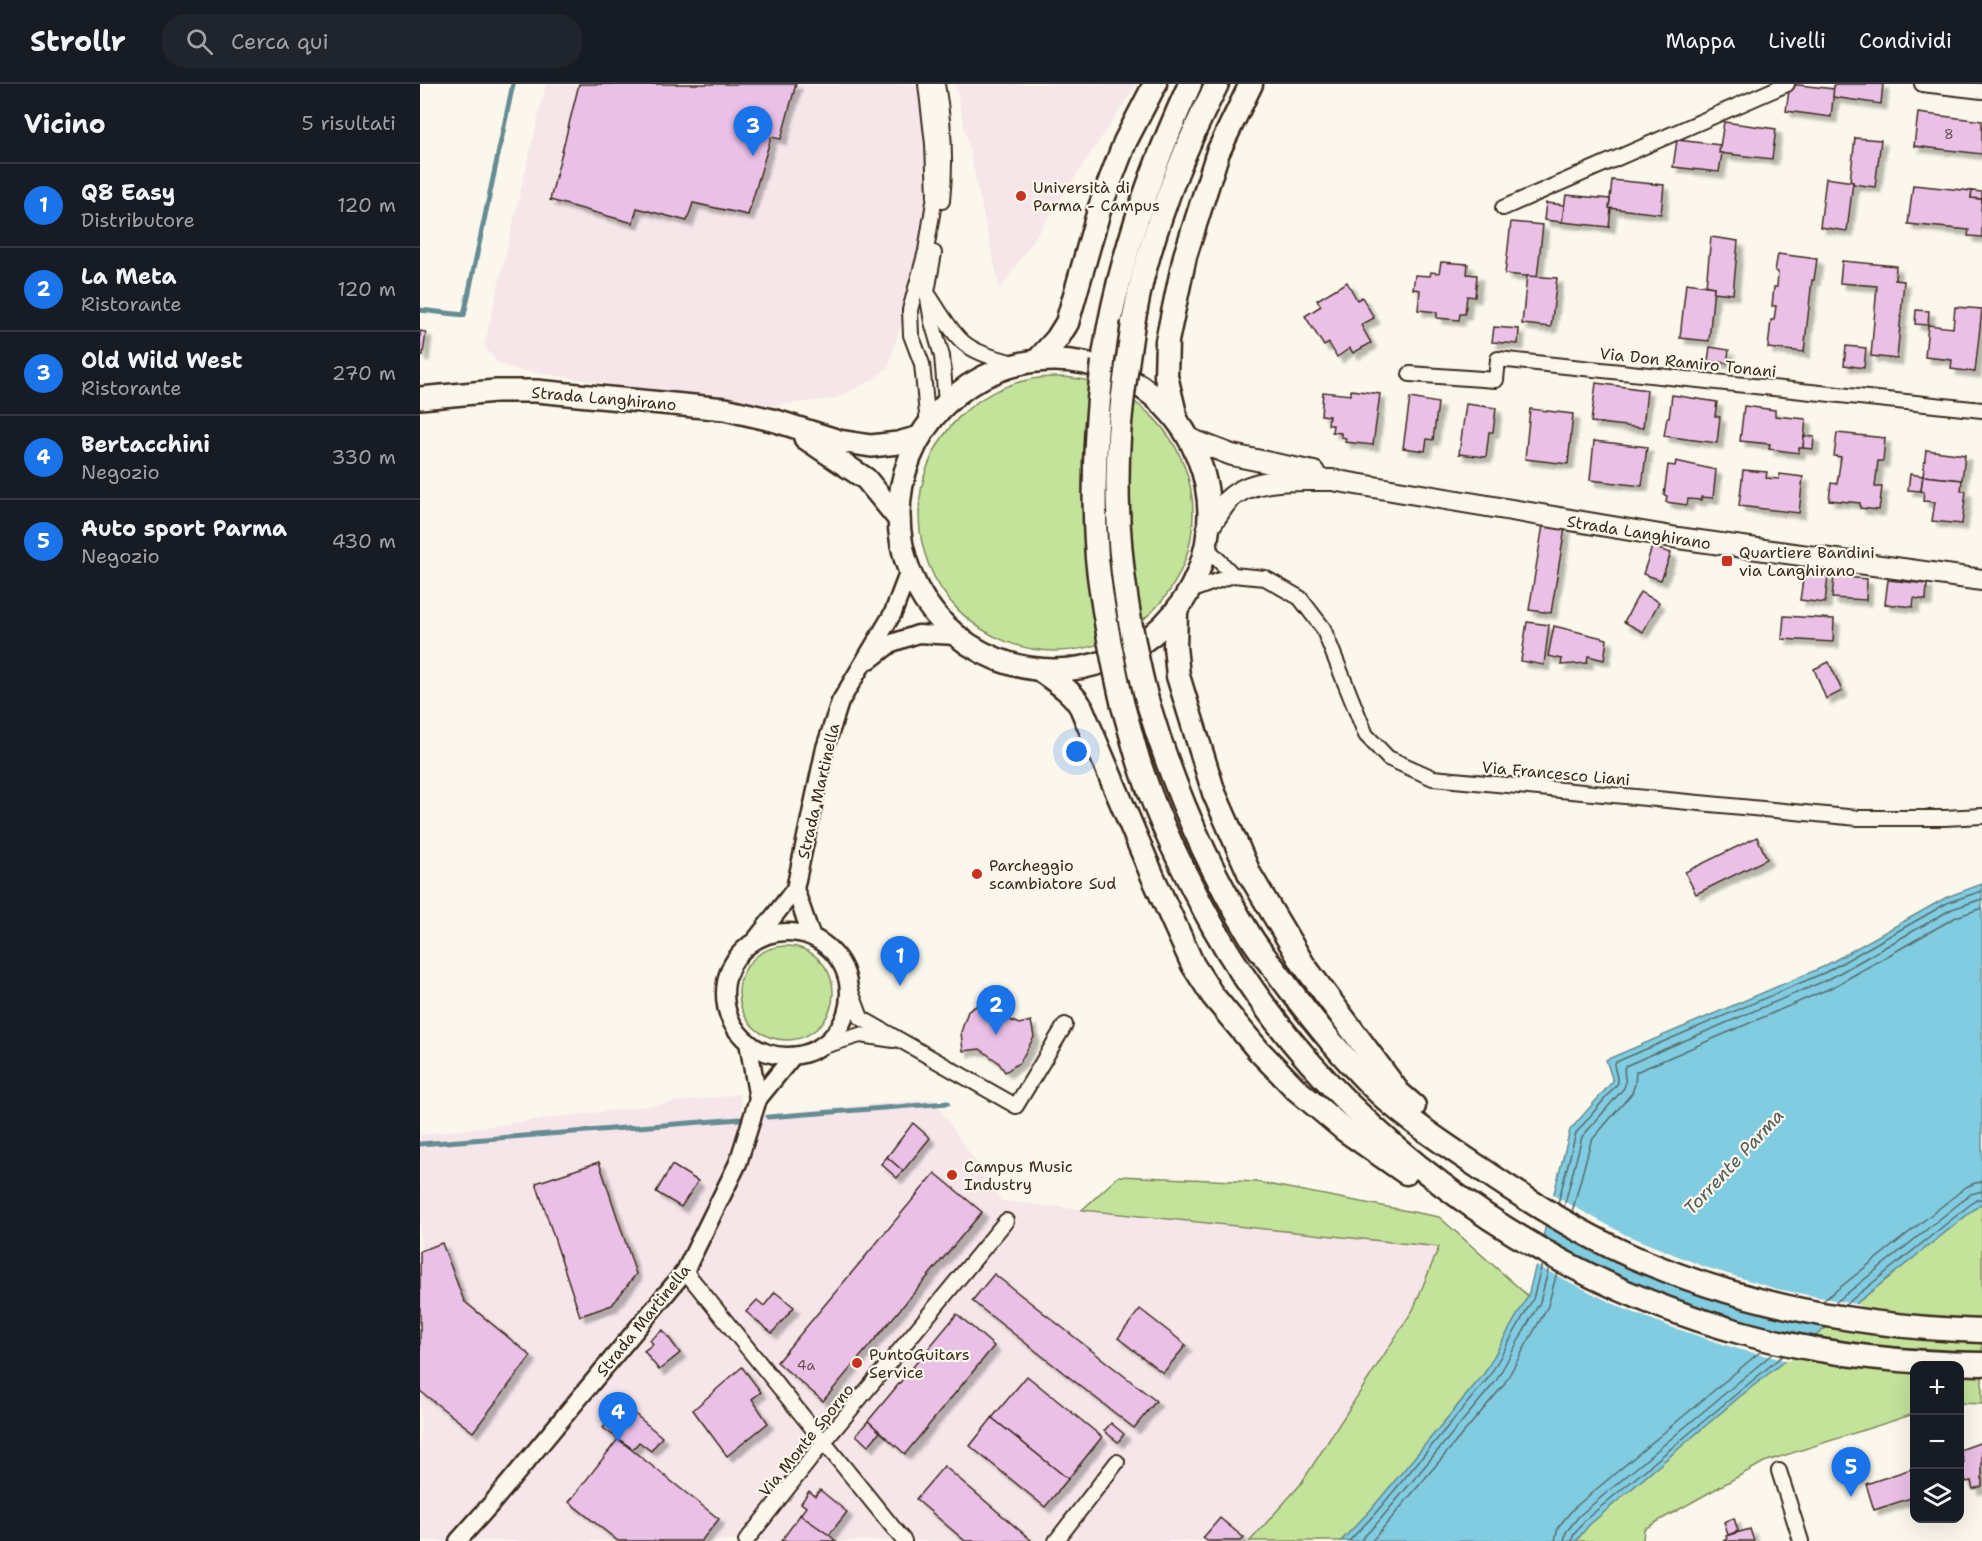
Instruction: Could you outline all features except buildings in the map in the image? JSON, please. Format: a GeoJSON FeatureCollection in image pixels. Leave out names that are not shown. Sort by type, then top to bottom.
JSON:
{"type":"FeatureCollection","features":[{"type":"Feature","properties":{"kind":"highway"},"geometry":{"type":"LineString","coordinates":[[1028,362],[1057,339],[1067,323],[1100,207],[1125,142],[1155,84]]}},
{"type":"Feature","properties":{"kind":"highway"},"geometry":{"type":"LineString","coordinates":[[1190,84],[1165,138],[1129,242],[1110,319],[1103,362],[1094,465],[1097,558],[1110,648],[1123,706],[1143,774],[1175,850],[1215,929],[1251,985],[1289,1037],[1370,1124],[1404,1155],[1518,1237],[1640,1298],[1735,1330],[1792,1344],[1873,1358],[1982,1364]]}},
{"type":"Feature","properties":{"kind":"highway"},"geometry":{"type":"LineString","coordinates":[[1217,84],[1201,116],[1162,212],[1145,266],[1133,323],[1119,438],[1118,510],[1127,614],[1147,700],[1171,776],[1188,818],[1210,865],[1252,939],[1326,1038],[1381,1095],[1444,1144],[1537,1206],[1630,1255],[1678,1275],[1747,1298],[1850,1320],[1910,1327],[1982,1331]]}},
{"type":"Feature","properties":{"kind":"highway"},"geometry":{"type":"LineString","coordinates":[[1176,418],[1166,376],[1167,341],[1185,256],[1218,152],[1251,84]]}},
{"type":"Feature","properties":{"kind":"highway"},"geometry":{"type":"LineString","coordinates":[[1176,612],[1175,646],[1178,676],[1214,793],[1250,875],[1303,964],[1399,1093],[1511,1189]]}},
{"type":"Feature","properties":{"kind":"highway"},"geometry":{"type":"LineString","coordinates":[[1040,670],[1065,689],[1081,706],[1193,965],[1214,996],[1259,1051],[1297,1090],[1346,1131],[1450,1203],[1482,1213]]}},
{"type":"Feature","properties":{"kind":"main road","name":"Strada Langhirano"},"geometry":{"type":"LineString","coordinates":[[1208,537],[1209,504],[1206,482],[1200,460],[1176,418],[1144,388],[1114,371],[1090,363],[1064,359],[1028,362],[979,379],[946,403],[924,431],[908,463],[901,491],[899,519],[909,571],[921,595],[932,610],[957,636],[982,653],[1010,665],[1040,670],[1078,669],[1115,659],[1148,639],[1176,612],[1190,591],[1208,537],[1229,500],[1245,489],[1283,480],[1332,480],[1678,538],[1981,575]]}},
{"type":"Feature","properties":{"kind":"main road","name":"Strada Langhirano"},"geometry":{"type":"LineString","coordinates":[[424,399],[496,391],[536,391],[725,409],[776,421],[839,441],[871,446],[898,443],[924,431]]}},
{"type":"Feature","properties":{"kind":"main road","name":"Strada Langhirano"},"geometry":{"type":"LineString","coordinates":[[776,421],[866,478],[899,519]]}},
{"type":"Feature","properties":{"kind":"main road","name":"Strada Langhirano"},"geometry":{"type":"LineString","coordinates":[[1190,439],[1232,454],[1318,473],[1332,480]]}},
{"type":"Feature","properties":{"kind":"street"},"geometry":{"type":"LineString","coordinates":[[924,431],[922,364],[911,334],[910,310],[926,251],[935,196],[933,144],[926,84]]}},
{"type":"Feature","properties":{"kind":"street"},"geometry":{"type":"LineString","coordinates":[[937,84],[944,129],[945,169],[941,213],[927,292],[932,322],[942,356],[946,403]]}},
{"type":"Feature","properties":{"kind":"street"},"geometry":{"type":"LineString","coordinates":[[1503,208],[1787,84]]}},
{"type":"Feature","properties":{"kind":"street"},"geometry":{"type":"LineString","coordinates":[[1922,84],[1982,91]]}},
{"type":"Feature","properties":{"kind":"street"},"geometry":{"type":"LineString","coordinates":[[927,292],[942,316],[964,343],[988,356],[1028,362]]}},
{"type":"Feature","properties":{"kind":"street","name":"Via Don Ramiro Tonani"},"geometry":{"type":"LineString","coordinates":[[1410,374],[1496,381],[1498,358],[1982,410]]}},
{"type":"Feature","properties":{"kind":"street"},"geometry":{"type":"LineString","coordinates":[[1208,537],[1233,575]]}},
{"type":"Feature","properties":{"kind":"street","name":"Strada Martinella"},"geometry":{"type":"LineString","coordinates":[[821,1047],[793,1056],[777,1056],[761,1051],[748,1042],[734,1027],[726,1008],[725,988],[730,968],[741,951],[757,938],[795,889],[825,748],[840,702],[893,613],[909,571]]}},
{"type":"Feature","properties":{"kind":"street","name":"Via Francesco Liani"},"geometry":{"type":"LineString","coordinates":[[1190,591],[1233,575],[1265,578],[1300,598],[1323,628],[1366,735],[1388,758],[1433,778],[1858,818],[1982,816]]}},
{"type":"Feature","properties":{"kind":"street","name":"Strada Martinella"},"geometry":{"type":"LineString","coordinates":[[864,664],[892,643],[918,634],[957,636]]}},
{"type":"Feature","properties":{"kind":"street"},"geometry":{"type":"LineString","coordinates":[[795,889],[811,935]]}},
{"type":"Feature","properties":{"kind":"street"},"geometry":{"type":"LineString","coordinates":[[757,938],[775,932],[793,931],[811,935],[825,944],[837,955],[845,970],[861,1018],[1016,1106],[1065,1025]]}},
{"type":"Feature","properties":{"kind":"street"},"geometry":{"type":"LineString","coordinates":[[821,1047],[834,1035],[844,1020],[849,1003],[849,986]]}},
{"type":"Feature","properties":{"kind":"street"},"geometry":{"type":"LineString","coordinates":[[821,1047],[860,1035],[902,1041]]}},
{"type":"Feature","properties":{"kind":"street","name":"Strada Martinella"},"geometry":{"type":"LineString","coordinates":[[748,1042],[758,1099]]}},
{"type":"Feature","properties":{"kind":"street","name":"Strada Martinella"},"geometry":{"type":"LineString","coordinates":[[458,1541],[685,1271],[738,1163],[758,1099],[793,1056]]}},
{"type":"Feature","properties":{"kind":"street","name":"Via Monte Sporno"},"geometry":{"type":"LineString","coordinates":[[746,1541],[824,1442],[1006,1221]]}},
{"type":"Feature","properties":{"kind":"street"},"geometry":{"type":"LineString","coordinates":[[685,1271],[904,1541]]}},
{"type":"Feature","properties":{"kind":"street"},"geometry":{"type":"LineString","coordinates":[[1056,1541],[1117,1462]]}},
{"type":"Feature","properties":{"kind":"street"},"geometry":{"type":"LineString","coordinates":[[1779,1472],[1801,1541]]}},
{"type":"Feature","properties":{"kind":"shaded area"},"geometry":{"type":"Polygon","coordinates":[[[546,84],[939,84],[934,218],[888,367],[872,380],[834,399],[760,407],[513,369],[497,362],[484,346],[546,84]]]}},
{"type":"Feature","properties":{"kind":"shaded area","name":"Università di Parma - Campus"},"geometry":{"type":"Polygon","coordinates":[[[955,84],[1137,84],[1000,290],[955,84]]]}},
{"type":"Feature","properties":{"kind":"shaded area"},"geometry":{"type":"Polygon","coordinates":[[[740,1094],[742,1117],[933,1099],[1002,1201],[1439,1247],[1413,1310],[1300,1485],[1250,1541],[420,1541],[420,1135],[740,1094]]]}},
{"type":"Feature","properties":{"kind":"green space"},"geometry":{"type":"Polygon","coordinates":[[[1043,377],[1069,377],[1096,383],[1121,393],[1153,417],[1170,438],[1183,462],[1191,487],[1193,514],[1191,541],[1183,566],[1170,590],[1153,611],[1132,628],[1108,641],[1083,649],[1043,651],[1016,645],[991,635],[969,620],[950,601],[935,579],[925,554],[919,527],[919,501],[925,474],[935,449],[950,427],[969,408],[991,393],[1016,383],[1043,377]]]}},
{"type":"Feature","properties":{"kind":"green space"},"geometry":{"type":"Polygon","coordinates":[[[786,946],[804,950],[819,960],[829,975],[833,993],[829,1011],[819,1026],[804,1036],[786,1040],[768,1036],[753,1026],[743,1011],[739,993],[743,975],[753,960],[768,950],[786,946]]]}},
{"type":"Feature","properties":{"kind":"green space"},"geometry":{"type":"Polygon","coordinates":[[[1119,1176],[1257,1182],[1439,1217],[1528,1296],[1484,1374],[1369,1512],[1341,1541],[1250,1541],[1300,1485],[1413,1310],[1439,1247],[1082,1210],[1119,1176]]]}},
{"type":"Feature","properties":{"kind":"green space"},"geometry":{"type":"Polygon","coordinates":[[[1982,1203],[1982,1404],[1964,1403],[1964,1361],[1910,1361],[1910,1415],[1764,1462],[1644,1529],[1643,1541],[1576,1541],[1589,1525],[1738,1398],[1982,1203]]]}},
{"type":"Feature","properties":{"kind":"water","name":"Torrente Parma"},"geometry":{"type":"Polygon","coordinates":[[[1982,884],[1982,1203],[1738,1398],[1589,1525],[1576,1541],[1341,1541],[1369,1512],[1484,1374],[1528,1296],[1570,1130],[1613,1081],[1606,1060],[1823,967],[1947,897],[1982,884]]]}},
{"type":"Feature","properties":{"kind":"pier"},"geometry":{"type":"Polygon","coordinates":[[[1551,1194],[1626,1235],[1705,1267],[1777,1289],[1860,1305],[1831,1328],[1754,1311],[1685,1289],[1592,1249],[1543,1223],[1551,1194]]]}},
{"type":"Feature","properties":{"kind":"pier"},"geometry":{"type":"Polygon","coordinates":[[[1540,1235],[1614,1274],[1680,1301],[1749,1323],[1818,1338],[1789,1361],[1741,1350],[1671,1327],[1622,1308],[1533,1264],[1540,1235]]]}},
{"type":"Feature","properties":{"kind":"waterway"},"geometry":{"type":"LineString","coordinates":[[420,310],[464,315],[513,84]]}},
{"type":"Feature","properties":{"kind":"waterway"},"geometry":{"type":"LineString","coordinates":[[768,1117],[948,1103]]}},
{"type":"Feature","properties":{"kind":"waterway"},"geometry":{"type":"LineString","coordinates":[[420,1144],[740,1119]]}},
{"type":"Feature","properties":{"kind":"place","name":"Old Wild West"},"geometry":{"type":"Point","coordinates":[753,156]}},
{"type":"Feature","properties":{"kind":"place","name":"Università di Parma - Campus"},"geometry":{"type":"Point","coordinates":[1021,196]}},
{"type":"Feature","properties":{"kind":"place","name":"Quartiere Bandini via Langhirano"},"geometry":{"type":"Point","coordinates":[1727,561]}},
{"type":"Feature","properties":{"kind":"place","name":"Parcheggio scambiatore Sud"},"geometry":{"type":"Point","coordinates":[977,874]}},
{"type":"Feature","properties":{"kind":"place","name":"Q8 Easy"},"geometry":{"type":"Point","coordinates":[900,986]}},
{"type":"Feature","properties":{"kind":"place","name":"La Meta"},"geometry":{"type":"Point","coordinates":[996,1035]}},
{"type":"Feature","properties":{"kind":"place","name":"Campus Music Industry"},"geometry":{"type":"Point","coordinates":[952,1175]}},
{"type":"Feature","properties":{"kind":"place","name":"PuntoGuitars Service"},"geometry":{"type":"Point","coordinates":[857,1363]}},
{"type":"Feature","properties":{"kind":"place","name":"Bertacchini"},"geometry":{"type":"Point","coordinates":[618,1442]}},
{"type":"Feature","properties":{"kind":"place","name":"Auto sport Parma"},"geometry":{"type":"Point","coordinates":[1851,1497]}}]}
